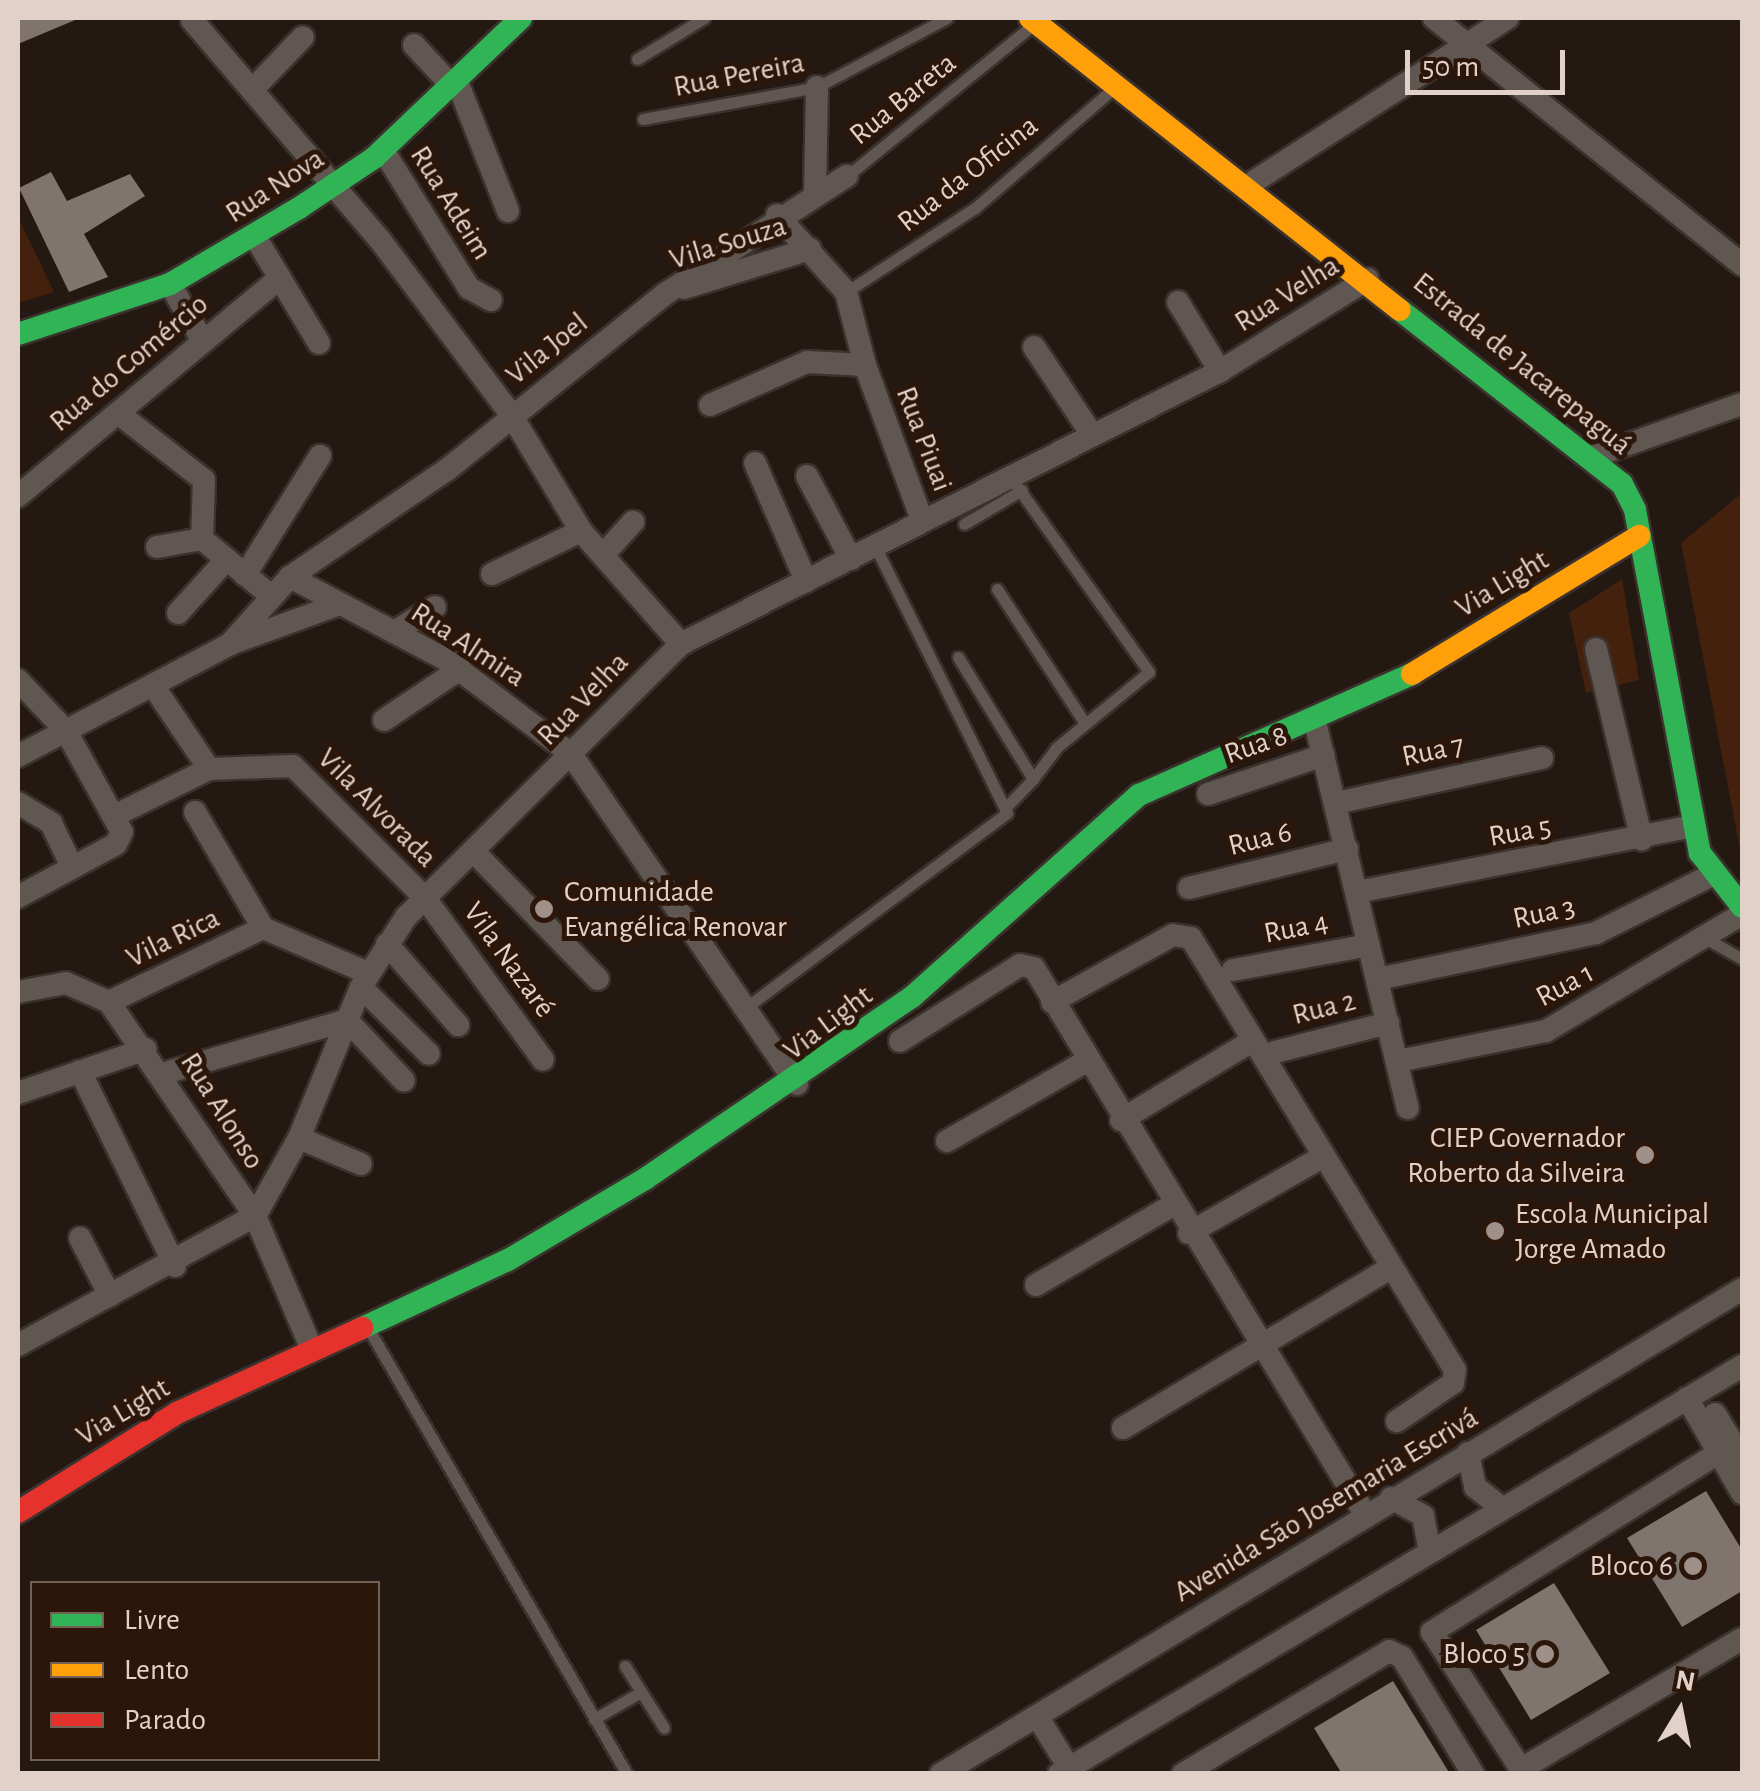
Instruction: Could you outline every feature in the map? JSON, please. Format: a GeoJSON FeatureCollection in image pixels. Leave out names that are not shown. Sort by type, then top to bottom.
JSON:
{"type":"FeatureCollection","features":[{"type":"Feature","properties":{"kind":"street"},"geometry":{"type":"LineString","coordinates":[[1434,18],[1742,265]]}},
{"type":"Feature","properties":{"kind":"street"},"geometry":{"type":"LineString","coordinates":[[1247,186],[1508,18]]}},
{"type":"Feature","properties":{"kind":"street"},"geometry":{"type":"LineString","coordinates":[[192,20],[255,87],[428,304],[512,416],[581,530],[681,644]]}},
{"type":"Feature","properties":{"kind":"street","name":"Estrada de Jacarepaguá"},"geometry":{"type":"LineString","coordinates":[[1033,20],[1114,88],[1368,279],[1592,457],[1630,496],[1692,826],[1712,876],[1742,910]]}},
{"type":"Feature","properties":{"kind":"street","name":"Rua Nova"},"geometry":{"type":"LineString","coordinates":[[18,334],[170,284],[333,185],[382,150],[454,82],[506,23]]}},
{"type":"Feature","properties":{"kind":"street"},"geometry":{"type":"LineString","coordinates":[[255,87],[303,37]]}},
{"type":"Feature","properties":{"kind":"street"},"geometry":{"type":"LineString","coordinates":[[414,44],[454,82],[508,211]]}},
{"type":"Feature","properties":{"kind":"street"},"geometry":{"type":"LineString","coordinates":[[815,192],[816,87]]}},
{"type":"Feature","properties":{"kind":"street","name":"Rua Adeim"},"geometry":{"type":"LineString","coordinates":[[382,150],[469,288]]}},
{"type":"Feature","properties":{"kind":"street","name":"Vila Joel"},"geometry":{"type":"LineString","coordinates":[[230,644],[270,594],[290,577],[512,416],[664,294],[777,215],[847,176]]}},
{"type":"Feature","properties":{"kind":"street"},"geometry":{"type":"LineString","coordinates":[[777,215],[846,292],[866,366]]}},
{"type":"Feature","properties":{"kind":"street"},"geometry":{"type":"LineString","coordinates":[[254,235],[319,343]]}},
{"type":"Feature","properties":{"kind":"street","name":"Vila Souza"},"geometry":{"type":"LineString","coordinates":[[664,294],[810,249]]}},
{"type":"Feature","properties":{"kind":"street","name":"Rua do Comércio"},"geometry":{"type":"LineString","coordinates":[[18,496],[202,338],[280,278]]}},
{"type":"Feature","properties":{"kind":"street","name":"Rua Velha"},"geometry":{"type":"LineString","coordinates":[[18,1345],[175,1266],[255,1216],[299,1138],[364,980],[387,944],[425,898],[475,853],[681,644],[922,520],[1016,483],[1091,434],[1220,371],[1368,279]]}},
{"type":"Feature","properties":{"kind":"street"},"geometry":{"type":"LineString","coordinates":[[170,284],[202,338]]}},
{"type":"Feature","properties":{"kind":"street"},"geometry":{"type":"LineString","coordinates":[[428,304],[469,288],[492,300]]}},
{"type":"Feature","properties":{"kind":"street"},"geometry":{"type":"LineString","coordinates":[[1178,302],[1220,371]]}},
{"type":"Feature","properties":{"kind":"street"},"geometry":{"type":"LineString","coordinates":[[1034,347],[1091,434]]}},
{"type":"Feature","properties":{"kind":"street","name":"Rua Piuai"},"geometry":{"type":"LineString","coordinates":[[710,404],[807,362],[866,366],[922,520]]}},
{"type":"Feature","properties":{"kind":"street"},"geometry":{"type":"LineString","coordinates":[[1592,457],[1742,404]]}},
{"type":"Feature","properties":{"kind":"street"},"geometry":{"type":"LineString","coordinates":[[118,413],[207,484],[202,539]]}},
{"type":"Feature","properties":{"kind":"street"},"geometry":{"type":"LineString","coordinates":[[244,575],[320,456]]}},
{"type":"Feature","properties":{"kind":"street"},"geometry":{"type":"LineString","coordinates":[[755,463],[806,581]]}},
{"type":"Feature","properties":{"kind":"street"},"geometry":{"type":"LineString","coordinates":[[807,476],[851,559]]}},
{"type":"Feature","properties":{"kind":"street"},"geometry":{"type":"LineString","coordinates":[[603,556],[633,522]]}},
{"type":"Feature","properties":{"kind":"street"},"geometry":{"type":"LineString","coordinates":[[492,574],[581,530]]}},
{"type":"Feature","properties":{"kind":"street","name":"Via Light"},"geometry":{"type":"LineString","coordinates":[[18,1512],[177,1413],[365,1322],[508,1260],[797,1084],[912,997],[1139,795],[1315,722],[1639,536]]}},
{"type":"Feature","properties":{"kind":"street"},"geometry":{"type":"LineString","coordinates":[[157,547],[202,539]]}},
{"type":"Feature","properties":{"kind":"street"},"geometry":{"type":"LineString","coordinates":[[202,539],[270,594]]}},
{"type":"Feature","properties":{"kind":"street"},"geometry":{"type":"LineString","coordinates":[[178,612],[226,560]]}},
{"type":"Feature","properties":{"kind":"street","name":"Rua Almira"},"geometry":{"type":"LineString","coordinates":[[290,577],[460,669],[571,754],[741,1012],[797,1084]]}},
{"type":"Feature","properties":{"kind":"street"},"geometry":{"type":"LineString","coordinates":[[18,756],[230,644],[340,604]]}},
{"type":"Feature","properties":{"kind":"street"},"geometry":{"type":"LineString","coordinates":[[394,632],[435,606]]}},
{"type":"Feature","properties":{"kind":"street"},"geometry":{"type":"LineString","coordinates":[[1596,649],[1642,840]]}},
{"type":"Feature","properties":{"kind":"street"},"geometry":{"type":"LineString","coordinates":[[384,720],[460,669]]}},
{"type":"Feature","properties":{"kind":"street"},"geometry":{"type":"LineString","coordinates":[[18,680],[66,731],[116,815],[116,844],[18,897]]}},
{"type":"Feature","properties":{"kind":"street"},"geometry":{"type":"LineString","coordinates":[[154,687],[209,769]]}},
{"type":"Feature","properties":{"kind":"street"},"geometry":{"type":"LineString","coordinates":[[1315,722],[1408,1108]]}},
{"type":"Feature","properties":{"kind":"street","name":"Rua 8"},"geometry":{"type":"LineString","coordinates":[[1208,794],[1324,755]]}},
{"type":"Feature","properties":{"kind":"street","name":"Rua 7"},"geometry":{"type":"LineString","coordinates":[[1336,803],[1542,758]]}},
{"type":"Feature","properties":{"kind":"street","name":"Vila Alvorada"},"geometry":{"type":"LineString","coordinates":[[116,815],[209,769],[293,766],[425,898]]}},
{"type":"Feature","properties":{"kind":"street"},"geometry":{"type":"LineString","coordinates":[[18,802],[52,823],[72,867]]}},
{"type":"Feature","properties":{"kind":"street"},"geometry":{"type":"LineString","coordinates":[[195,812],[263,928],[364,980],[429,1054]]}},
{"type":"Feature","properties":{"kind":"street","name":"Rua 5"},"geometry":{"type":"LineString","coordinates":[[1357,892],[1642,840],[1692,826]]}},
{"type":"Feature","properties":{"kind":"street","name":"Rua 6"},"geometry":{"type":"LineString","coordinates":[[1189,888],[1347,849]]}},
{"type":"Feature","properties":{"kind":"street"},"geometry":{"type":"LineString","coordinates":[[475,853],[598,979]]}},
{"type":"Feature","properties":{"kind":"street","name":"Rua 3"},"geometry":{"type":"LineString","coordinates":[[1378,979],[1596,933],[1712,876]]}},
{"type":"Feature","properties":{"kind":"street","name":"Vila Nazaré"},"geometry":{"type":"LineString","coordinates":[[425,898],[542,1060]]}},
{"type":"Feature","properties":{"kind":"street","name":"Rua 1"},"geometry":{"type":"LineString","coordinates":[[1398,1061],[1546,1032],[1707,939],[1742,910]]}},
{"type":"Feature","properties":{"kind":"street","name":"Vila Rica"},"geometry":{"type":"LineString","coordinates":[[109,1002],[263,928]]}},
{"type":"Feature","properties":{"kind":"street"},"geometry":{"type":"LineString","coordinates":[[1052,1002],[1185,934],[1456,1374],[1397,1421]]}},
{"type":"Feature","properties":{"kind":"street"},"geometry":{"type":"LineString","coordinates":[[387,944],[458,1024]]}},
{"type":"Feature","properties":{"kind":"street","name":"Rua 4"},"geometry":{"type":"LineString","coordinates":[[1233,970],[1369,944]]}},
{"type":"Feature","properties":{"kind":"street"},"geometry":{"type":"LineString","coordinates":[[900,1041],[1023,964],[1052,1002],[1257,1347],[1365,1514]]}},
{"type":"Feature","properties":{"kind":"street"},"geometry":{"type":"LineString","coordinates":[[18,992],[66,983],[109,1002]]}},
{"type":"Feature","properties":{"kind":"street","name":"Rua Alonso"},"geometry":{"type":"LineString","coordinates":[[109,1002],[165,1073],[255,1216],[311,1347]]}},
{"type":"Feature","properties":{"kind":"street"},"geometry":{"type":"LineString","coordinates":[[165,1073],[347,1020],[404,1081]]}},
{"type":"Feature","properties":{"kind":"street","name":"Rua 2"},"geometry":{"type":"LineString","coordinates":[[1275,1052],[1388,1023]]}},
{"type":"Feature","properties":{"kind":"street"},"geometry":{"type":"LineString","coordinates":[[1121,1120],[1252,1042]]}},
{"type":"Feature","properties":{"kind":"street"},"geometry":{"type":"LineString","coordinates":[[18,1093],[146,1050]]}},
{"type":"Feature","properties":{"kind":"street"},"geometry":{"type":"LineString","coordinates":[[947,1141],[1085,1062]]}},
{"type":"Feature","properties":{"kind":"street"},"geometry":{"type":"LineString","coordinates":[[80,1071],[175,1266]]}},
{"type":"Feature","properties":{"kind":"street"},"geometry":{"type":"LineString","coordinates":[[299,1138],[361,1164]]}},
{"type":"Feature","properties":{"kind":"street"},"geometry":{"type":"LineString","coordinates":[[1189,1233],[1322,1156]]}},
{"type":"Feature","properties":{"kind":"street"},"geometry":{"type":"LineString","coordinates":[[1036,1285],[1172,1206]]}},
{"type":"Feature","properties":{"kind":"street"},"geometry":{"type":"LineString","coordinates":[[80,1238],[110,1296]]}},
{"type":"Feature","properties":{"kind":"street"},"geometry":{"type":"LineString","coordinates":[[1123,1428],[1392,1267]]}},
{"type":"Feature","properties":{"kind":"street","name":"Avenida São Josemaria Escrivá"},"geometry":{"type":"LineString","coordinates":[[941,1774],[1391,1498],[1742,1289]]}},
{"type":"Feature","properties":{"kind":"street"},"geometry":{"type":"LineString","coordinates":[[1037,1716],[1068,1772],[1742,1366]]}},
{"type":"Feature","properties":{"kind":"street"},"geometry":{"type":"LineString","coordinates":[[1694,1394],[1735,1448],[1742,1492]]}},
{"type":"Feature","properties":{"kind":"street"},"geometry":{"type":"LineString","coordinates":[[1735,1448],[1432,1632],[1522,1769],[1742,1638]]}},
{"type":"Feature","properties":{"kind":"street"},"geometry":{"type":"LineString","coordinates":[[1468,1453],[1475,1488],[1502,1508]]}},
{"type":"Feature","properties":{"kind":"street"},"geometry":{"type":"LineString","coordinates":[[1391,1498],[1422,1516],[1430,1552]]}},
{"type":"Feature","properties":{"kind":"street"},"geometry":{"type":"LineString","coordinates":[[1184,1774],[1389,1651],[1402,1656],[1473,1774]]}},
{"type":"Feature","properties":{"kind":"lane"},"geometry":{"type":"LineString","coordinates":[[637,59],[704,18]]}},
{"type":"Feature","properties":{"kind":"lane","name":"Rua Pereira"},"geometry":{"type":"LineString","coordinates":[[643,118],[816,87],[947,18]]}},
{"type":"Feature","properties":{"kind":"lane","name":"Rua Bareta"},"geometry":{"type":"LineString","coordinates":[[847,176],[1033,20]]}},
{"type":"Feature","properties":{"kind":"lane","name":"Rua da Oficina"},"geometry":{"type":"LineString","coordinates":[[846,292],[974,208],[1114,88]]}},
{"type":"Feature","properties":{"kind":"lane"},"geometry":{"type":"LineString","coordinates":[[741,1012],[1001,824],[1008,805],[1084,722],[1144,681],[1150,666],[1016,483],[964,524]]}},
{"type":"Feature","properties":{"kind":"lane"},"geometry":{"type":"LineString","coordinates":[[876,546],[1008,805]]}},
{"type":"Feature","properties":{"kind":"lane"},"geometry":{"type":"LineString","coordinates":[[997,589],[1084,722]]}},
{"type":"Feature","properties":{"kind":"lane"},"geometry":{"type":"LineString","coordinates":[[958,657],[1034,778]]}},
{"type":"Feature","properties":{"kind":"lane"},"geometry":{"type":"LineString","coordinates":[[1707,939],[1742,960]]}},
{"type":"Feature","properties":{"kind":"lane"},"geometry":{"type":"LineString","coordinates":[[365,1322],[627,1774]]}},
{"type":"Feature","properties":{"kind":"lane"},"geometry":{"type":"LineString","coordinates":[[625,1666],[664,1728]]}},
{"type":"Feature","properties":{"kind":"lane"},"geometry":{"type":"LineString","coordinates":[[594,1719],[641,1692]]}},
{"type":"Feature","properties":{"kind":"shaded area"},"geometry":{"type":"Polygon","coordinates":[[[18,217],[54,292],[18,303],[18,217]]]}},
{"type":"Feature","properties":{"kind":"shaded area"},"geometry":{"type":"Polygon","coordinates":[[[1742,493],[1742,859],[1681,543],[1742,493]]]}},
{"type":"Feature","properties":{"kind":"shaded area"},"geometry":{"type":"Polygon","coordinates":[[[1622,579],[1639,680],[1586,693],[1569,613],[1622,579]]]}},
{"type":"Feature","properties":{"kind":"building"},"geometry":{"type":"Polygon","coordinates":[[[18,18],[80,18],[18,44],[18,18]]]}},
{"type":"Feature","properties":{"kind":"building"},"geometry":{"type":"Polygon","coordinates":[[[51,172],[67,201],[130,174],[145,196],[84,234],[108,277],[69,292],[19,188],[51,172]]]}},
{"type":"Feature","properties":{"kind":"building","name":"Bloco 6"},"geometry":{"type":"Polygon","coordinates":[[[1706,1491],[1742,1550],[1742,1591],[1682,1627],[1627,1538],[1706,1491]]]}},
{"type":"Feature","properties":{"kind":"building","name":"Bloco 5"},"geometry":{"type":"Polygon","coordinates":[[[1554,1583],[1610,1673],[1531,1720],[1476,1630],[1554,1583]]]}},
{"type":"Feature","properties":{"kind":"building"},"geometry":{"type":"Polygon","coordinates":[[[1393,1681],[1450,1774],[1342,1774],[1314,1728],[1393,1681]]]}},
{"type":"Feature","properties":{"kind":"traffic: fast"},"geometry":{"type":"LineString","coordinates":[[18,334],[170,284],[299,208],[374,158],[521,18]]}},
{"type":"Feature","properties":{"kind":"traffic: fast"},"geometry":{"type":"LineString","coordinates":[[1400,310],[1622,484],[1635,510],[1700,853],[1742,907]]}},
{"type":"Feature","properties":{"kind":"traffic: fast"},"geometry":{"type":"LineString","coordinates":[[362,1328],[508,1260],[645,1179],[912,997],[1139,795],[1412,674]]}},
{"type":"Feature","properties":{"kind":"traffic: slow"},"geometry":{"type":"LineString","coordinates":[[1030,18],[1400,310]]}},
{"type":"Feature","properties":{"kind":"traffic: slow"},"geometry":{"type":"LineString","coordinates":[[1412,674],[1639,536]]}},
{"type":"Feature","properties":{"kind":"traffic: jam"},"geometry":{"type":"LineString","coordinates":[[18,1512],[177,1413],[362,1328]]}},
{"type":"Feature","properties":{"kind":"place","name":"Comunidade Evangélica Renovar"},"geometry":{"type":"Point","coordinates":[544,909]}},
{"type":"Feature","properties":{"kind":"place","name":"CIEP Governador Roberto da Silveira"},"geometry":{"type":"Point","coordinates":[1645,1155]}},
{"type":"Feature","properties":{"kind":"place","name":"Escola Municipal Jorge Amado"},"geometry":{"type":"Point","coordinates":[1495,1231]}},
{"type":"Feature","properties":{"kind":"place","name":"Bloco 6"},"geometry":{"type":"Point","coordinates":[1693,1566]}},
{"type":"Feature","properties":{"kind":"place","name":"Bloco 5"},"geometry":{"type":"Point","coordinates":[1545,1654]}}]}
